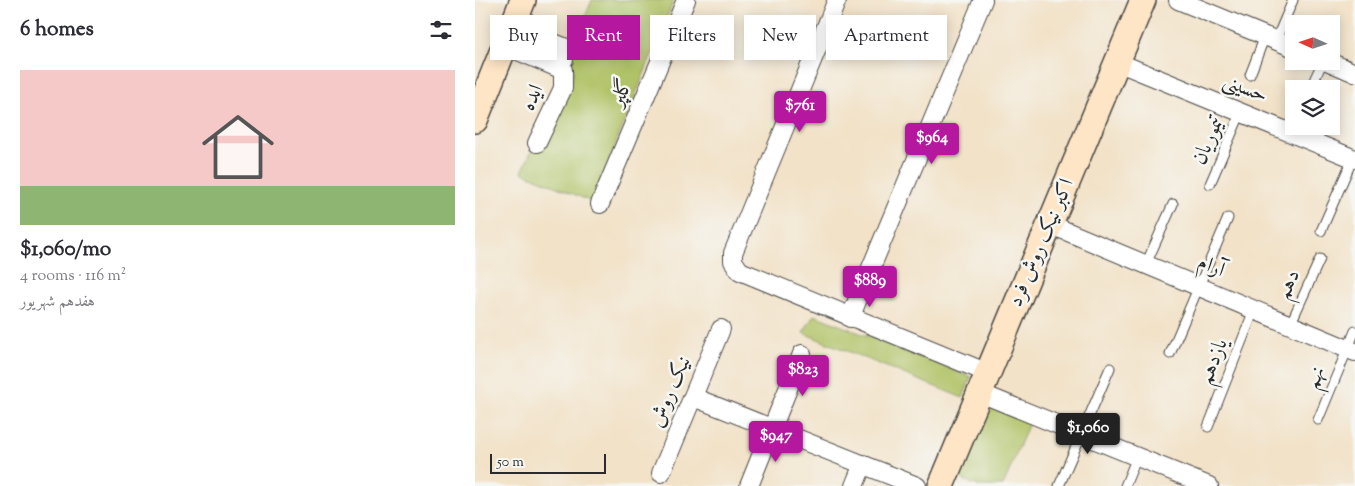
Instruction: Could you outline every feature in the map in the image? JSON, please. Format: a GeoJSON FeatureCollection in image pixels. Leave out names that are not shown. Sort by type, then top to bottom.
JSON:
{"type":"FeatureCollection","features":[{"type":"Feature","properties":{"kind":"street"},"geometry":{"type":"LineString","coordinates":[[517,15],[523,0]]}},
{"type":"Feature","properties":{"kind":"street","name":"گلپر"},"geometry":{"type":"LineString","coordinates":[[600,204],[686,0]]}},
{"type":"Feature","properties":{"kind":"street"},"geometry":{"type":"LineString","coordinates":[[837,0],[733,252],[733,260],[740,272],[851,318],[984,383],[1081,435],[1209,486]]}},
{"type":"Feature","properties":{"kind":"street"},"geometry":{"type":"LineString","coordinates":[[851,318],[983,0]]}},
{"type":"Feature","properties":{"kind":"street","name":"اکبر نیک روش فرد"},"geometry":{"type":"LineString","coordinates":[[941,486],[1143,0]]}},
{"type":"Feature","properties":{"kind":"street"},"geometry":{"type":"LineString","coordinates":[[1178,0],[1285,44]]}},
{"type":"Feature","properties":{"kind":"street","name":"ایده"},"geometry":{"type":"LineString","coordinates":[[537,143],[563,88],[559,68],[564,59],[564,48],[557,46]]}},
{"type":"Feature","properties":{"kind":"street"},"geometry":{"type":"LineString","coordinates":[[475,120],[498,60]]}},
{"type":"Feature","properties":{"kind":"street","name":"حسینی"},"geometry":{"type":"LineString","coordinates":[[1117,62],[1354,158]]}},
{"type":"Feature","properties":{"kind":"street"},"geometry":{"type":"LineString","coordinates":[[1340,67],[1355,73]]}},
{"type":"Feature","properties":{"kind":"street","name":"آرام"},"geometry":{"type":"LineString","coordinates":[[1049,224],[1351,350]]}},
{"type":"Feature","properties":{"kind":"street","name":"نیک روش"},"geometry":{"type":"LineString","coordinates":[[661,473],[721,329]]}},
{"type":"Feature","properties":{"kind":"street"},"geometry":{"type":"LineString","coordinates":[[749,486],[802,354]]}},
{"type":"Feature","properties":{"kind":"street"},"geometry":{"type":"LineString","coordinates":[[693,397],[917,486]]}},
{"type":"Feature","properties":{"kind":"street"},"geometry":{"type":"LineString","coordinates":[[854,486],[863,464]]}},
{"type":"Feature","properties":{"kind":"lane"},"geometry":{"type":"LineString","coordinates":[[1250,74],[1293,0]]}},
{"type":"Feature","properties":{"kind":"lane","name":"تیموریان"},"geometry":{"type":"LineString","coordinates":[[1210,184],[1241,112]]}},
{"type":"Feature","properties":{"kind":"lane"},"geometry":{"type":"LineString","coordinates":[[1321,231],[1354,158]]}},
{"type":"Feature","properties":{"kind":"lane"},"geometry":{"type":"LineString","coordinates":[[1146,264],[1173,204]]}},
{"type":"Feature","properties":{"kind":"lane"},"geometry":{"type":"LineString","coordinates":[[1170,354],[1228,218]]}},
{"type":"Feature","properties":{"kind":"lane","name":"دهم"},"geometry":{"type":"LineString","coordinates":[[1290,325],[1319,259]]}},
{"type":"Feature","properties":{"kind":"lane","name":"یازدهم"},"geometry":{"type":"LineString","coordinates":[[1208,427],[1254,310]]}},
{"type":"Feature","properties":{"kind":"lane","name":"نهم"},"geometry":{"type":"LineString","coordinates":[[1318,420],[1351,350],[1355,331]]}},
{"type":"Feature","properties":{"kind":"lane"},"geometry":{"type":"LineString","coordinates":[[1059,486],[1110,368]]}},
{"type":"Feature","properties":{"kind":"lane"},"geometry":{"type":"LineString","coordinates":[[1125,486],[1137,457]]}},
{"type":"Feature","properties":{"kind":"green space"},"geometry":{"type":"Polygon","coordinates":[[[592,0],[674,0],[668,15],[650,15],[650,59],[592,202],[522,172],[534,145],[541,147],[573,76],[574,67],[567,60],[640,60],[640,15],[586,15],[592,0]]]}},
{"type":"Feature","properties":{"kind":"green space"},"geometry":{"type":"Polygon","coordinates":[[[814,315],[971,377],[963,398],[803,333],[814,315]]]}},
{"type":"Feature","properties":{"kind":"green space"},"geometry":{"type":"Polygon","coordinates":[[[987,405],[1029,423],[1003,486],[978,486],[957,477],[987,405]]]}}]}
